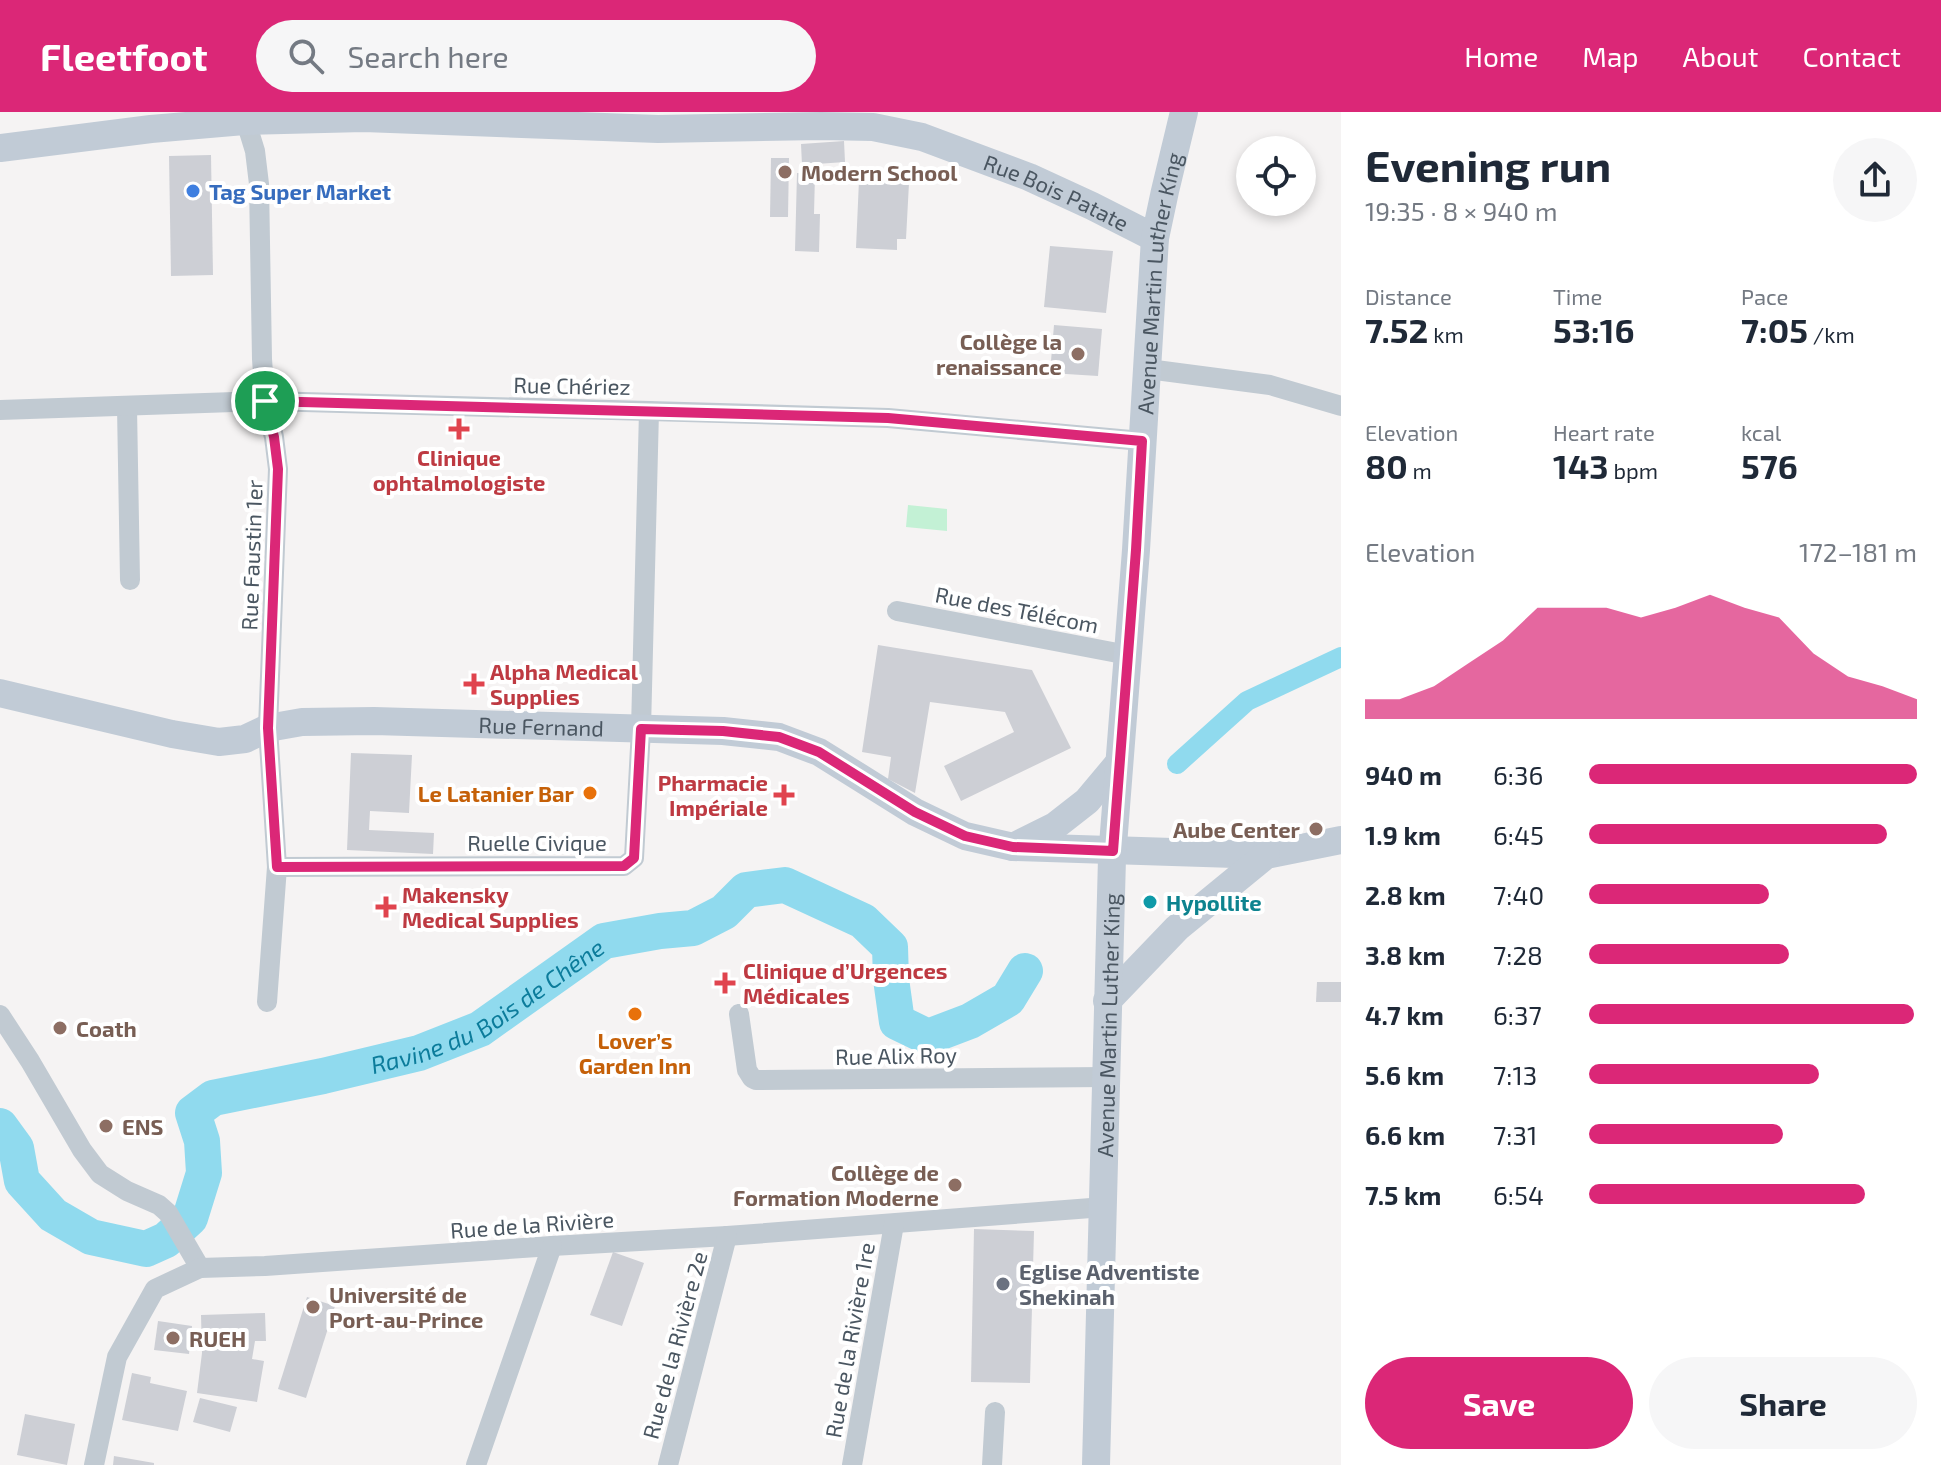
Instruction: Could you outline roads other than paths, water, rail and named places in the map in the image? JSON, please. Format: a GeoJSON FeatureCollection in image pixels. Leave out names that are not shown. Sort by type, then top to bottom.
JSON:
{"type":"FeatureCollection","features":[{"type":"Feature","properties":{"kind":"street","name":"Avenue Martin Luther King"},"geometry":{"type":"LineString","coordinates":[[1096,1465],[1107,1001],[1118,764],[1136,550],[1155,238],[1184,112]]}},
{"type":"Feature","properties":{"kind":"street","name":"Rue Bois Patate"},"geometry":{"type":"LineString","coordinates":[[0,148],[244,116],[658,129],[873,127],[922,137],[1029,177],[1155,238]]}},
{"type":"Feature","properties":{"kind":"street","name":"Rue Faustin 1er"},"geometry":{"type":"LineString","coordinates":[[244,116],[255,151],[259,184],[262,359],[265,401],[278,469],[268,728],[277,867],[267,1002]]}},
{"type":"Feature","properties":{"kind":"street"},"geometry":{"type":"LineString","coordinates":[[1148,369],[1270,385],[1341,406]]}},
{"type":"Feature","properties":{"kind":"street","name":"Rue Chériez"},"geometry":{"type":"LineString","coordinates":[[0,410],[265,401],[649,411],[888,418],[1142,441]]}},
{"type":"Feature","properties":{"kind":"street"},"geometry":{"type":"LineString","coordinates":[[127,407],[130,580]]}},
{"type":"Feature","properties":{"kind":"street","name":"Ruelle Civique"},"geometry":{"type":"LineString","coordinates":[[277,867],[624,866],[634,858],[641,729],[649,411]]}},
{"type":"Feature","properties":{"kind":"street","name":"Rue des Télécom"},"geometry":{"type":"LineString","coordinates":[[897,611],[1128,655]]}},
{"type":"Feature","properties":{"kind":"street","name":"Rue Fernand"},"geometry":{"type":"LineString","coordinates":[[0,693],[172,734],[219,742],[245,739],[268,728],[302,722],[374,721],[723,731],[779,737],[819,752],[915,812],[965,836],[1013,847],[1266,855]]}},
{"type":"Feature","properties":{"kind":"street"},"geometry":{"type":"LineString","coordinates":[[1013,847],[1055,826],[1087,801],[1118,764]]}},
{"type":"Feature","properties":{"kind":"street"},"geometry":{"type":"LineString","coordinates":[[1107,1001],[1177,928],[1266,855],[1341,840]]}},
{"type":"Feature","properties":{"kind":"street","name":"Rue Alix Roy"},"geometry":{"type":"LineString","coordinates":[[739,1014],[747,1070],[756,1080],[1106,1077]]}},
{"type":"Feature","properties":{"kind":"street"},"geometry":{"type":"LineString","coordinates":[[0,1015],[82,1150],[100,1174],[127,1191],[159,1205],[168,1213],[200,1268]]}},
{"type":"Feature","properties":{"kind":"street","name":"Rue de la Rivière"},"geometry":{"type":"LineString","coordinates":[[94,1465],[117,1357],[155,1289],[200,1268],[727,1236],[1104,1207]]}},
{"type":"Feature","properties":{"kind":"street","name":"Rue de la Rivière 1re"},"geometry":{"type":"LineString","coordinates":[[852,1465],[894,1224]]}},
{"type":"Feature","properties":{"kind":"street","name":"Rue de la Rivière 2e"},"geometry":{"type":"LineString","coordinates":[[668,1465],[727,1236]]}},
{"type":"Feature","properties":{"kind":"street"},"geometry":{"type":"LineString","coordinates":[[476,1465],[552,1246]]}},
{"type":"Feature","properties":{"kind":"street"},"geometry":{"type":"LineString","coordinates":[[992,1465],[995,1412]]}},
{"type":"Feature","properties":{"kind":"waterway"},"geometry":{"type":"LineString","coordinates":[[1177,764],[1247,701],[1341,657]]}},
{"type":"Feature","properties":{"kind":"waterway","name":"Ravine du Bois de Chêne"},"geometry":{"type":"LineString","coordinates":[[0,1126],[16,1148],[22,1181],[53,1215],[91,1237],[146,1249],[166,1240],[190,1218],[204,1173],[202,1141],[193,1113],[213,1098],[419,1053],[480,1029],[604,941],[693,928],[724,912],[746,890],[785,885],[863,921],[890,947],[897,1022],[928,1037],[970,1021],[1008,999],[1025,971]]}},
{"type":"Feature","properties":{"kind":"place","name":"Modern School"},"geometry":{"type":"Point","coordinates":[785,172]}},
{"type":"Feature","properties":{"kind":"place","name":"Tag Super Market"},"geometry":{"type":"Point","coordinates":[193,191]}},
{"type":"Feature","properties":{"kind":"place","name":"Collège la renaissance"},"geometry":{"type":"Point","coordinates":[1078,354]}},
{"type":"Feature","properties":{"kind":"place","name":"Clinique ophtalmologiste"},"geometry":{"type":"Point","coordinates":[459,429]}},
{"type":"Feature","properties":{"kind":"place","name":"Alpha Medical Supplies"},"geometry":{"type":"Point","coordinates":[474,684]}},
{"type":"Feature","properties":{"kind":"place","name":"Le Latanier Bar"},"geometry":{"type":"Point","coordinates":[590,793]}},
{"type":"Feature","properties":{"kind":"place","name":"Pharmacie Impériale"},"geometry":{"type":"Point","coordinates":[784,795]}},
{"type":"Feature","properties":{"kind":"place","name":"Aube Center"},"geometry":{"type":"Point","coordinates":[1316,829]}},
{"type":"Feature","properties":{"kind":"place","name":"Hypollite"},"geometry":{"type":"Point","coordinates":[1150,902]}},
{"type":"Feature","properties":{"kind":"place","name":"Makensky Medical Supplies"},"geometry":{"type":"Point","coordinates":[386,907]}},
{"type":"Feature","properties":{"kind":"place","name":"Clinique d’Urgences Médicales"},"geometry":{"type":"Point","coordinates":[725,983]}},
{"type":"Feature","properties":{"kind":"place","name":"Lover’s Garden Inn"},"geometry":{"type":"Point","coordinates":[635,1014]}},
{"type":"Feature","properties":{"kind":"place","name":"Coath"},"geometry":{"type":"Point","coordinates":[60,1028]}},
{"type":"Feature","properties":{"kind":"place","name":"ENS"},"geometry":{"type":"Point","coordinates":[106,1126]}},
{"type":"Feature","properties":{"kind":"place","name":"Collège de Formation Moderne"},"geometry":{"type":"Point","coordinates":[955,1185]}},
{"type":"Feature","properties":{"kind":"place","name":"Eglise Adventiste Shekinah"},"geometry":{"type":"Point","coordinates":[1003,1284]}},
{"type":"Feature","properties":{"kind":"place","name":"Université de Port-au-Prince"},"geometry":{"type":"Point","coordinates":[313,1307]}},
{"type":"Feature","properties":{"kind":"place","name":"RUEH"},"geometry":{"type":"Point","coordinates":[173,1338]}}]}
